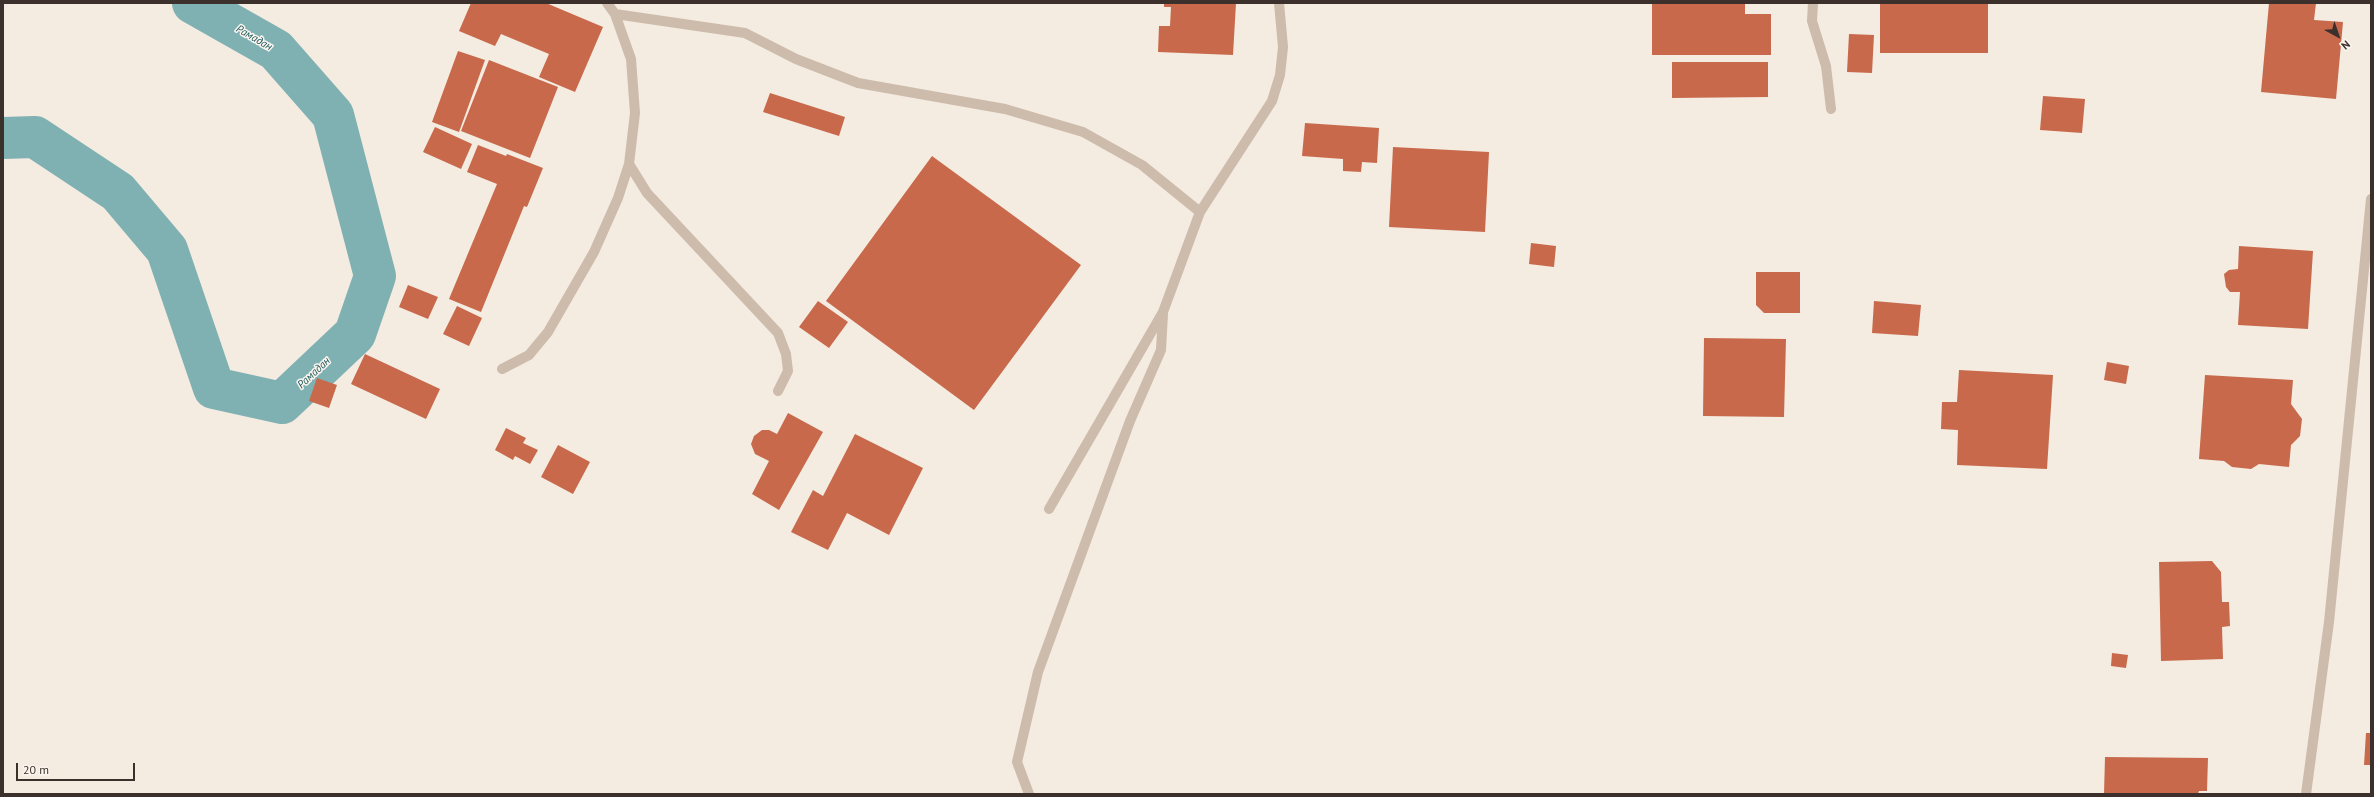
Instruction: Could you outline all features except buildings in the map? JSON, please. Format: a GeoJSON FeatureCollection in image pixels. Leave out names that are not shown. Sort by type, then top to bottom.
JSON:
{"type":"FeatureCollection","features":[{"type":"Feature","properties":{"kind":"street"},"geometry":{"type":"LineString","coordinates":[[502,369],[529,355],[548,332],[594,252],[618,198],[629,164],[635,113],[630,59],[615,14],[607,3]]}},
{"type":"Feature","properties":{"kind":"street"},"geometry":{"type":"LineString","coordinates":[[1049,508],[1163,312],[1200,212],[1272,101],[1280,75],[1283,47],[1279,3]]}},
{"type":"Feature","properties":{"kind":"street"},"geometry":{"type":"LineString","coordinates":[[1813,3],[1812,21],[1826,66],[1831,109]]}},
{"type":"Feature","properties":{"kind":"street"},"geometry":{"type":"LineString","coordinates":[[615,14],[745,33],[796,59],[858,83],[1005,109],[1083,132],[1142,165],[1200,212]]}},
{"type":"Feature","properties":{"kind":"street"},"geometry":{"type":"LineString","coordinates":[[629,164],[647,193],[778,333],[786,354],[788,371],[778,391]]}},
{"type":"Feature","properties":{"kind":"street"},"geometry":{"type":"LineString","coordinates":[[2306,794],[2329,622],[2371,199]]}},
{"type":"Feature","properties":{"kind":"street"},"geometry":{"type":"LineString","coordinates":[[1029,794],[1018,762],[1038,672],[1130,421],[1161,350],[1163,312]]}},
{"type":"Feature","properties":{"kind":"waterway","name":"Рамадан"},"geometry":{"type":"LineString","coordinates":[[3,138],[35,137],[118,192],[167,250],[214,388],[282,403],[355,334],[375,276],[333,115],[276,50],[193,3]]}}]}
